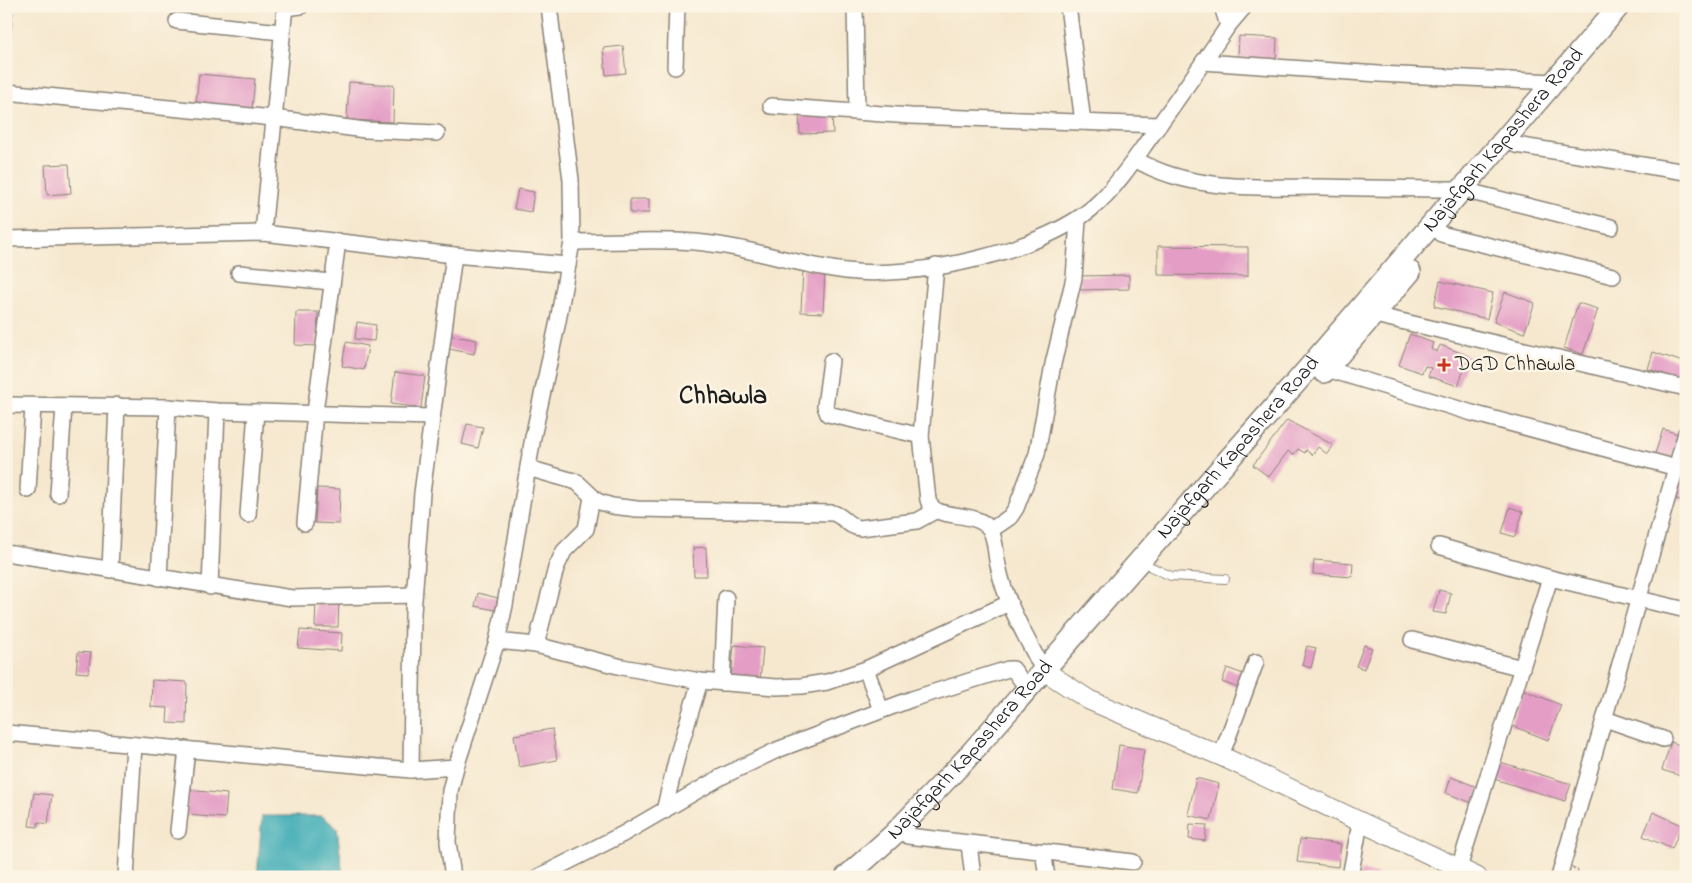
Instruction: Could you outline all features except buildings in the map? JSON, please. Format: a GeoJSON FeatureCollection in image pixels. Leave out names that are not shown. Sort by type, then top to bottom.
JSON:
{"type":"FeatureCollection","features":[{"type":"Feature","properties":{"kind":"main road","name":"Najafgarh Kapashera Road"},"geometry":{"type":"LineString","coordinates":[[846,877],[906,822],[965,760],[1027,688],[1048,673],[1469,191],[1555,82],[1619,6]]}},
{"type":"Feature","properties":{"kind":"main road"},"geometry":{"type":"LineString","coordinates":[[864,877],[908,836],[1048,673],[1151,568],[1376,315],[1441,234],[1469,191],[1516,146],[1634,6]]}},
{"type":"Feature","properties":{"kind":"street"},"geometry":{"type":"LineString","coordinates":[[263,233],[281,32],[285,7],[301,6]]}},
{"type":"Feature","properties":{"kind":"street"},"geometry":{"type":"LineString","coordinates":[[452,877],[448,842],[450,791],[497,642],[511,575],[528,468],[572,242],[571,180],[549,6]]}},
{"type":"Feature","properties":{"kind":"street"},"geometry":{"type":"LineString","coordinates":[[675,67],[678,6]]}},
{"type":"Feature","properties":{"kind":"street"},"geometry":{"type":"LineString","coordinates":[[855,6],[857,111]]}},
{"type":"Feature","properties":{"kind":"street"},"geometry":{"type":"LineString","coordinates":[[1068,6],[1083,122]]}},
{"type":"Feature","properties":{"kind":"street"},"geometry":{"type":"LineString","coordinates":[[1222,6],[1228,26]]}},
{"type":"Feature","properties":{"kind":"street"},"geometry":{"type":"LineString","coordinates":[[572,242],[695,242],[845,271],[900,272],[1010,249],[1041,238],[1078,220],[1100,201],[1135,159],[1228,26],[1245,6]]}},
{"type":"Feature","properties":{"kind":"street"},"geometry":{"type":"LineString","coordinates":[[178,22],[281,32]]}},
{"type":"Feature","properties":{"kind":"street"},"geometry":{"type":"LineString","coordinates":[[1203,62],[1379,74],[1555,82]]}},
{"type":"Feature","properties":{"kind":"street"},"geometry":{"type":"LineString","coordinates":[[6,92],[273,118],[365,130],[437,134]]}},
{"type":"Feature","properties":{"kind":"street"},"geometry":{"type":"LineString","coordinates":[[771,106],[911,116],[1159,126]]}},
{"type":"Feature","properties":{"kind":"street"},"geometry":{"type":"LineString","coordinates":[[1516,146],[1686,172]]}},
{"type":"Feature","properties":{"kind":"street"},"geometry":{"type":"LineString","coordinates":[[1135,159],[1167,175],[1219,184],[1255,187],[1469,191],[1611,227]]}},
{"type":"Feature","properties":{"kind":"street"},"geometry":{"type":"LineString","coordinates":[[991,530],[1010,517],[1016,508],[1037,454],[1053,364],[1074,278],[1078,220]]}},
{"type":"Feature","properties":{"kind":"street"},"geometry":{"type":"LineString","coordinates":[[6,239],[263,233],[454,255],[568,265]]}},
{"type":"Feature","properties":{"kind":"street"},"geometry":{"type":"LineString","coordinates":[[1441,234],[1613,276]]}},
{"type":"Feature","properties":{"kind":"street"},"geometry":{"type":"LineString","coordinates":[[305,523],[315,412],[338,241]]}},
{"type":"Feature","properties":{"kind":"street"},"geometry":{"type":"LineString","coordinates":[[412,770],[414,595],[422,493],[454,255]]}},
{"type":"Feature","properties":{"kind":"street"},"geometry":{"type":"LineString","coordinates":[[936,266],[920,436],[928,500],[930,507],[935,511],[975,518],[991,530],[1002,582],[1009,603],[1048,673],[1089,700],[1221,756],[1360,822],[1459,872],[1477,877]]}},
{"type":"Feature","properties":{"kind":"street"},"geometry":{"type":"LineString","coordinates":[[239,273],[331,282]]}},
{"type":"Feature","properties":{"kind":"street"},"geometry":{"type":"LineString","coordinates":[[1376,315],[1686,388]]}},
{"type":"Feature","properties":{"kind":"street"},"geometry":{"type":"LineString","coordinates":[[831,361],[825,406],[828,414],[920,436]]}},
{"type":"Feature","properties":{"kind":"street"},"geometry":{"type":"LineString","coordinates":[[1327,369],[1472,413],[1677,468]]}},
{"type":"Feature","properties":{"kind":"street"},"geometry":{"type":"LineString","coordinates":[[6,405],[117,405],[217,411],[432,416]]}},
{"type":"Feature","properties":{"kind":"street"},"geometry":{"type":"LineString","coordinates":[[110,570],[117,405]]}},
{"type":"Feature","properties":{"kind":"street"},"geometry":{"type":"LineString","coordinates":[[28,490],[33,406]]}},
{"type":"Feature","properties":{"kind":"street"},"geometry":{"type":"LineString","coordinates":[[58,494],[64,406]]}},
{"type":"Feature","properties":{"kind":"street"},"geometry":{"type":"LineString","coordinates":[[159,578],[168,407]]}},
{"type":"Feature","properties":{"kind":"street"},"geometry":{"type":"LineString","coordinates":[[210,587],[217,411]]}},
{"type":"Feature","properties":{"kind":"street"},"geometry":{"type":"LineString","coordinates":[[248,515],[256,412]]}},
{"type":"Feature","properties":{"kind":"street"},"geometry":{"type":"LineString","coordinates":[[1558,877],[1686,433]]}},
{"type":"Feature","properties":{"kind":"street"},"geometry":{"type":"LineString","coordinates":[[528,468],[576,482],[592,498],[612,506],[664,511],[834,513],[839,514],[854,527],[860,528],[917,521],[935,511]]}},
{"type":"Feature","properties":{"kind":"street"},"geometry":{"type":"LineString","coordinates":[[536,645],[556,568],[564,552],[586,529],[592,498]]}},
{"type":"Feature","properties":{"kind":"street"},"geometry":{"type":"LineString","coordinates":[[1439,546],[1550,578],[1686,610]]}},
{"type":"Feature","properties":{"kind":"street"},"geometry":{"type":"LineString","coordinates":[[6,552],[210,587],[305,599],[414,595]]}},
{"type":"Feature","properties":{"kind":"street"},"geometry":{"type":"LineString","coordinates":[[1459,872],[1550,578]]}},
{"type":"Feature","properties":{"kind":"street"},"geometry":{"type":"LineString","coordinates":[[722,683],[726,598]]}},
{"type":"Feature","properties":{"kind":"street"},"geometry":{"type":"LineString","coordinates":[[497,642],[536,645],[622,667],[700,680],[777,687],[802,686],[827,682],[866,669],[1009,603]]}},
{"type":"Feature","properties":{"kind":"street"},"geometry":{"type":"LineString","coordinates":[[1412,640],[1522,668]]}},
{"type":"Feature","properties":{"kind":"street"},"geometry":{"type":"LineString","coordinates":[[1221,756],[1256,662]]}},
{"type":"Feature","properties":{"kind":"street"},"geometry":{"type":"LineString","coordinates":[[866,669],[881,710]]}},
{"type":"Feature","properties":{"kind":"street"},"geometry":{"type":"LineString","coordinates":[[538,877],[555,872],[721,777],[762,756],[881,710],[1008,669],[1013,669],[1017,672],[1027,688]]}},
{"type":"Feature","properties":{"kind":"street"},"geometry":{"type":"LineString","coordinates":[[664,811],[677,757],[700,680]]}},
{"type":"Feature","properties":{"kind":"street"},"geometry":{"type":"LineString","coordinates":[[1605,719],[1663,739]]}},
{"type":"Feature","properties":{"kind":"street"},"geometry":{"type":"LineString","coordinates":[[6,733],[412,770],[456,767]]}},
{"type":"Feature","properties":{"kind":"street"},"geometry":{"type":"LineString","coordinates":[[126,877],[134,744]]}},
{"type":"Feature","properties":{"kind":"street"},"geometry":{"type":"LineString","coordinates":[[178,831],[187,749]]}},
{"type":"Feature","properties":{"kind":"street"},"geometry":{"type":"LineString","coordinates":[[1350,877],[1360,822]]}},
{"type":"Feature","properties":{"kind":"street"},"geometry":{"type":"LineString","coordinates":[[908,836],[1133,862]]}},
{"type":"Feature","properties":{"kind":"street"},"geometry":{"type":"LineString","coordinates":[[969,844],[974,877]]}},
{"type":"Feature","properties":{"kind":"street"},"geometry":{"type":"LineString","coordinates":[[1043,851],[1047,877]]}},
{"type":"Feature","properties":{"kind":"lane"},"geometry":{"type":"LineString","coordinates":[[1151,568],[1171,576],[1225,579]]}},
{"type":"Feature","properties":{"kind":"water"},"geometry":{"type":"Polygon","coordinates":[[[262,816],[322,816],[337,828],[343,877],[257,877],[262,816]]]}},
{"type":"Feature","properties":{"kind":"place","name":"DGD Chhawla"},"geometry":{"type":"Point","coordinates":[1444,365]}},
{"type":"Feature","properties":{"kind":"district","name":"Chhawla"},"geometry":{"type":"Point","coordinates":[723,397]}}]}
